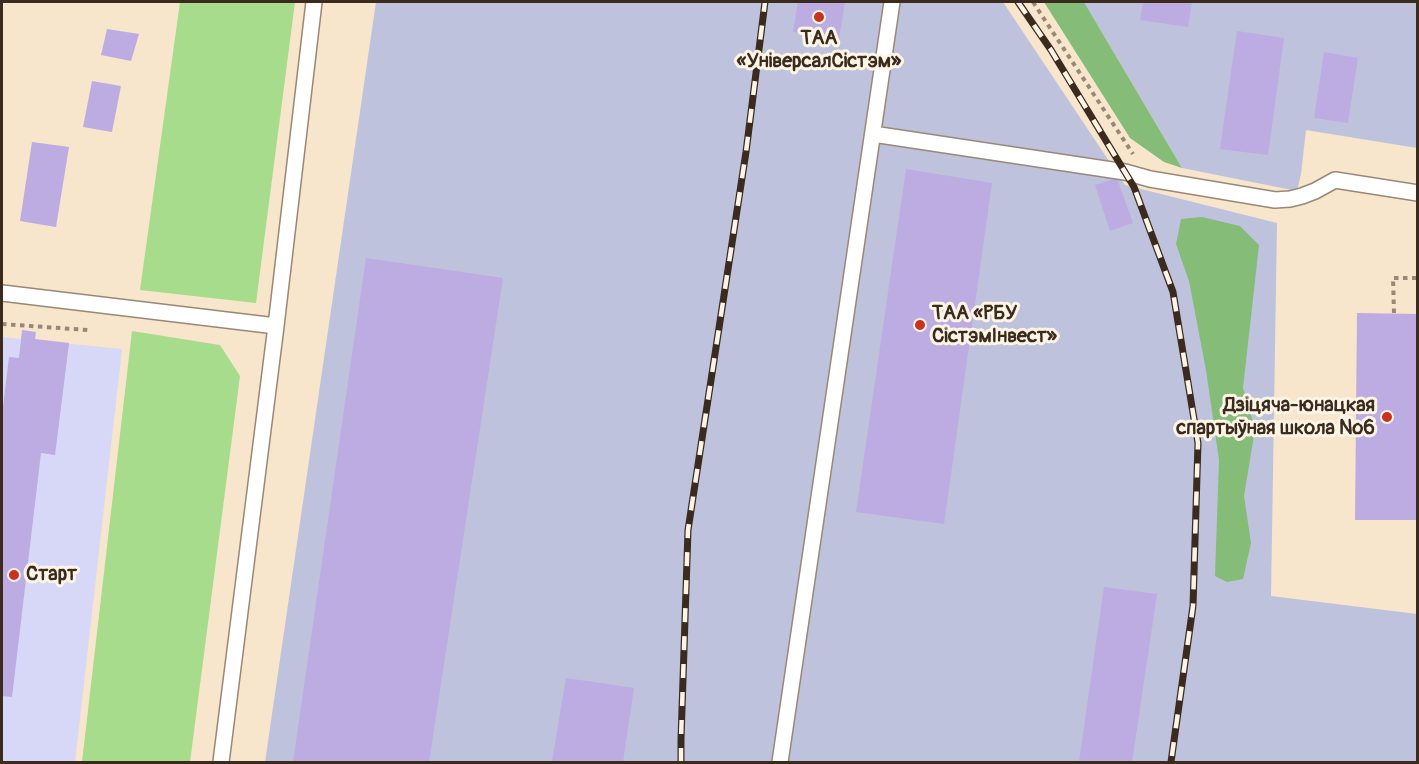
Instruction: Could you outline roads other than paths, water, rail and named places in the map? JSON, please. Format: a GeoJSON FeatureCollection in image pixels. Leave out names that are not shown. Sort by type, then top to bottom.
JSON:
{"type":"FeatureCollection","features":[{"type":"Feature","properties":{"kind":"lane"},"geometry":{"type":"LineString","coordinates":[[220,762],[276,326],[314,2]]}},
{"type":"Feature","properties":{"kind":"lane"},"geometry":{"type":"LineString","coordinates":[[780,762],[892,2]]}},
{"type":"Feature","properties":{"kind":"lane"},"geometry":{"type":"LineString","coordinates":[[873,134],[1125,172],[1150,179],[1275,200],[1302,196],[1335,180],[1418,193]]}},
{"type":"Feature","properties":{"kind":"lane"},"geometry":{"type":"LineString","coordinates":[[2,293],[276,326]]}},
{"type":"Feature","properties":{"kind":"railway"},"geometry":{"type":"LineString","coordinates":[[681,762],[688,530],[746,152],[765,2]]}},
{"type":"Feature","properties":{"kind":"railway"},"geometry":{"type":"LineString","coordinates":[[1018,2],[1051,50],[1134,187],[1173,292],[1198,443],[1193,606],[1171,762]]}},
{"type":"Feature","properties":{"kind":"place","name":"ТАА «УніверсалСістэм»"},"geometry":{"type":"Point","coordinates":[819,17]}},
{"type":"Feature","properties":{"kind":"place","name":"ТАА «РБУ СістэмІнвест»"},"geometry":{"type":"Point","coordinates":[920,325]}},
{"type":"Feature","properties":{"kind":"place","name":"Дзіцяча-юнацкая спартыўная школа №6"},"geometry":{"type":"Point","coordinates":[1387,417]}},
{"type":"Feature","properties":{"kind":"place","name":"Старт"},"geometry":{"type":"Point","coordinates":[14,575]}}]}
